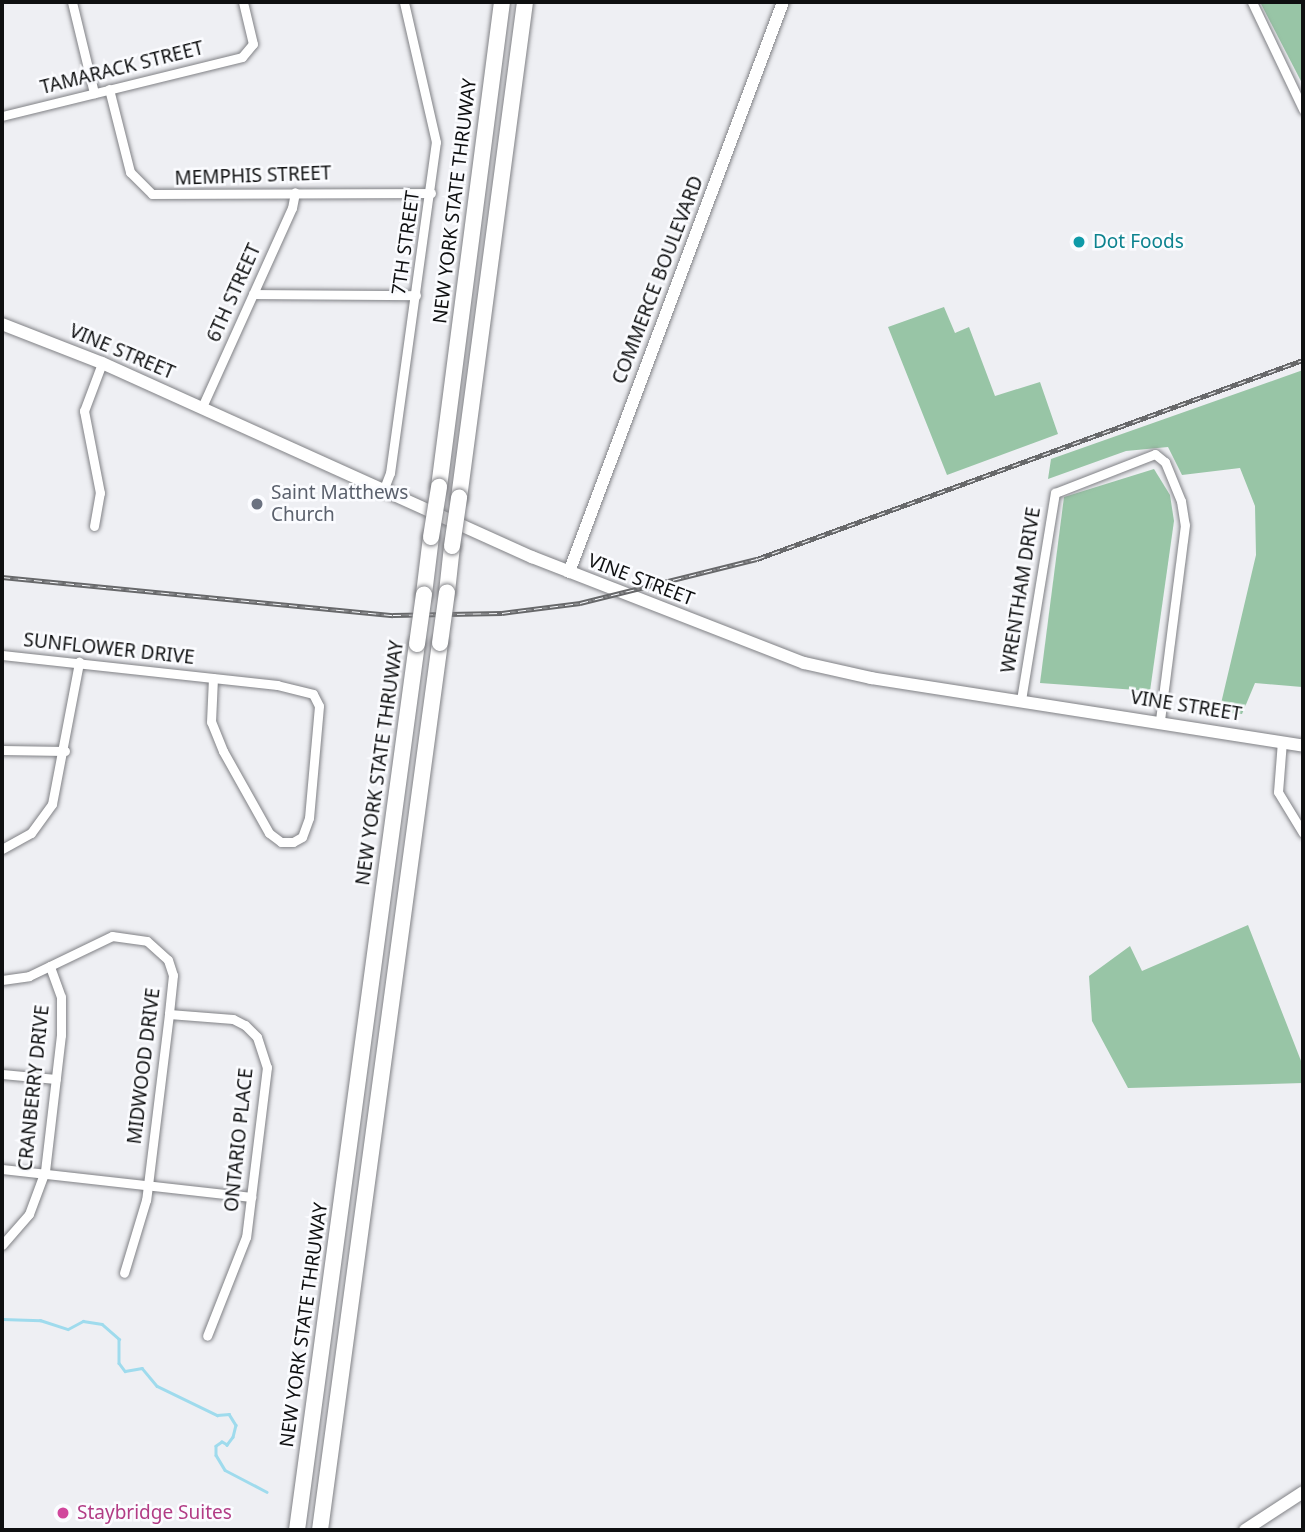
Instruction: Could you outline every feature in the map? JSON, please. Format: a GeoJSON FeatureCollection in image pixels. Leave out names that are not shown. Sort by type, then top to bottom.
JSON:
{"type":"FeatureCollection","features":[{"type":"Feature","properties":{"kind":"highway","name":"NEW YORK STATE THRUWAY"},"geometry":{"type":"LineString","coordinates":[[297,1530],[502,2]]}},
{"type":"Feature","properties":{"kind":"highway"},"geometry":{"type":"LineString","coordinates":[[320,1530],[525,2]]}},
{"type":"Feature","properties":{"kind":"street"},"geometry":{"type":"LineString","coordinates":[[72,2],[94,93]]}},
{"type":"Feature","properties":{"kind":"street","name":"TAMARACK STREET"},"geometry":{"type":"LineString","coordinates":[[2,116],[250,53],[253,44],[243,2]]}},
{"type":"Feature","properties":{"kind":"street","name":"7TH STREET"},"geometry":{"type":"LineString","coordinates":[[383,491],[416,295],[436,142],[432,109],[404,2]]}},
{"type":"Feature","properties":{"kind":"street","name":"COMMERCE BOULEVARD"},"geometry":{"type":"LineString","coordinates":[[569,572],[783,2]]}},
{"type":"Feature","properties":{"kind":"street"},"geometry":{"type":"LineString","coordinates":[[1252,2],[1303,109]]}},
{"type":"Feature","properties":{"kind":"street","name":"MEMPHIS STREET"},"geometry":{"type":"LineString","coordinates":[[109,89],[130,172],[152,194],[169,197],[295,192],[431,193]]}},
{"type":"Feature","properties":{"kind":"street","name":"6TH STREET"},"geometry":{"type":"LineString","coordinates":[[202,407],[292,208],[295,192]]}},
{"type":"Feature","properties":{"kind":"street"},"geometry":{"type":"LineString","coordinates":[[253,294],[416,295]]}},
{"type":"Feature","properties":{"kind":"street","name":"VINE STREET"},"geometry":{"type":"LineString","coordinates":[[2,324],[102,363],[569,572],[804,663],[1021,700],[1160,720],[1303,746]]}},
{"type":"Feature","properties":{"kind":"street"},"geometry":{"type":"LineString","coordinates":[[94,526],[100,493],[84,411],[102,363]]}},
{"type":"Feature","properties":{"kind":"street","name":"WRENTHAM DRIVE"},"geometry":{"type":"LineString","coordinates":[[1021,700],[1055,493],[1155,454],[1165,462],[1181,501],[1185,525],[1160,720]]}},
{"type":"Feature","properties":{"kind":"street","name":"SUNFLOWER DRIVE"},"geometry":{"type":"LineString","coordinates":[[2,655],[79,662],[212,678],[304,690],[317,701],[309,818],[302,837],[293,842],[281,842],[269,833],[223,751],[211,722],[212,678]]}},
{"type":"Feature","properties":{"kind":"street"},"geometry":{"type":"LineString","coordinates":[[2,849],[31,833],[43,819],[59,784],[79,662]]}},
{"type":"Feature","properties":{"kind":"street"},"geometry":{"type":"LineString","coordinates":[[1282,741],[1278,792],[1303,833]]}},
{"type":"Feature","properties":{"kind":"street"},"geometry":{"type":"LineString","coordinates":[[2,750],[65,751]]}},
{"type":"Feature","properties":{"kind":"street","name":"MIDWOOD DRIVE"},"geometry":{"type":"LineString","coordinates":[[2,980],[50,966],[112,936],[147,941],[172,969],[169,1013],[140,1228],[124,1273]]}},
{"type":"Feature","properties":{"kind":"street","name":"CRANBERRY DRIVE"},"geometry":{"type":"LineString","coordinates":[[2,1245],[29,1213],[45,1171],[56,1079],[61,997],[50,966]]}},
{"type":"Feature","properties":{"kind":"street","name":"ONTARIO PLACE"},"geometry":{"type":"LineString","coordinates":[[169,1013],[233,1019],[257,1037],[265,1056],[266,1077],[251,1197],[235,1270],[207,1336]]}},
{"type":"Feature","properties":{"kind":"street"},"geometry":{"type":"LineString","coordinates":[[2,1074],[56,1079]]}},
{"type":"Feature","properties":{"kind":"street"},"geometry":{"type":"LineString","coordinates":[[2,1169],[45,1171],[251,1197]]}},
{"type":"Feature","properties":{"kind":"street"},"geometry":{"type":"LineString","coordinates":[[1245,1530],[1303,1492]]}},
{"type":"Feature","properties":{"kind":"green space"},"geometry":{"type":"Polygon","coordinates":[[[1260,2],[1303,2],[1303,85],[1260,2]]]}},
{"type":"Feature","properties":{"kind":"green space"},"geometry":{"type":"Polygon","coordinates":[[[944,307],[955,333],[969,327],[995,396],[1040,382],[1058,434],[947,475],[888,327],[944,307]]]}},
{"type":"Feature","properties":{"kind":"green space"},"geometry":{"type":"Polygon","coordinates":[[[1303,370],[1302,687],[1255,683],[1242,714],[1219,712],[1256,555],[1255,506],[1240,468],[1182,475],[1168,447],[1126,451],[1048,479],[1051,459],[1303,370]]]}},
{"type":"Feature","properties":{"kind":"green space"},"geometry":{"type":"Polygon","coordinates":[[[1154,469],[1170,495],[1174,521],[1150,691],[1040,683],[1064,497],[1154,469]]]}},
{"type":"Feature","properties":{"kind":"green space"},"geometry":{"type":"Polygon","coordinates":[[[1248,925],[1303,1066],[1303,1083],[1128,1088],[1092,1021],[1089,976],[1130,946],[1142,971],[1248,925]]]}},
{"type":"Feature","properties":{"kind":"waterway"},"geometry":{"type":"LineString","coordinates":[[2,1319],[40,1320],[68,1329],[83,1321],[102,1324],[119,1339],[119,1363],[125,1371],[142,1368],[157,1386],[217,1415],[229,1414],[236,1425],[233,1437],[227,1445],[222,1442],[216,1446],[216,1455],[225,1470],[267,1492]]}},
{"type":"Feature","properties":{"kind":"railway"},"geometry":{"type":"LineString","coordinates":[[2,577],[393,615],[502,613],[580,603],[757,559],[1303,360]]}},
{"type":"Feature","properties":{"kind":"place","name":"Dot Foods"},"geometry":{"type":"Point","coordinates":[1079,242]}},
{"type":"Feature","properties":{"kind":"place","name":"Saint Matthews Church"},"geometry":{"type":"Point","coordinates":[257,504]}},
{"type":"Feature","properties":{"kind":"place","name":"Staybridge Suites"},"geometry":{"type":"Point","coordinates":[63,1513]}}]}
